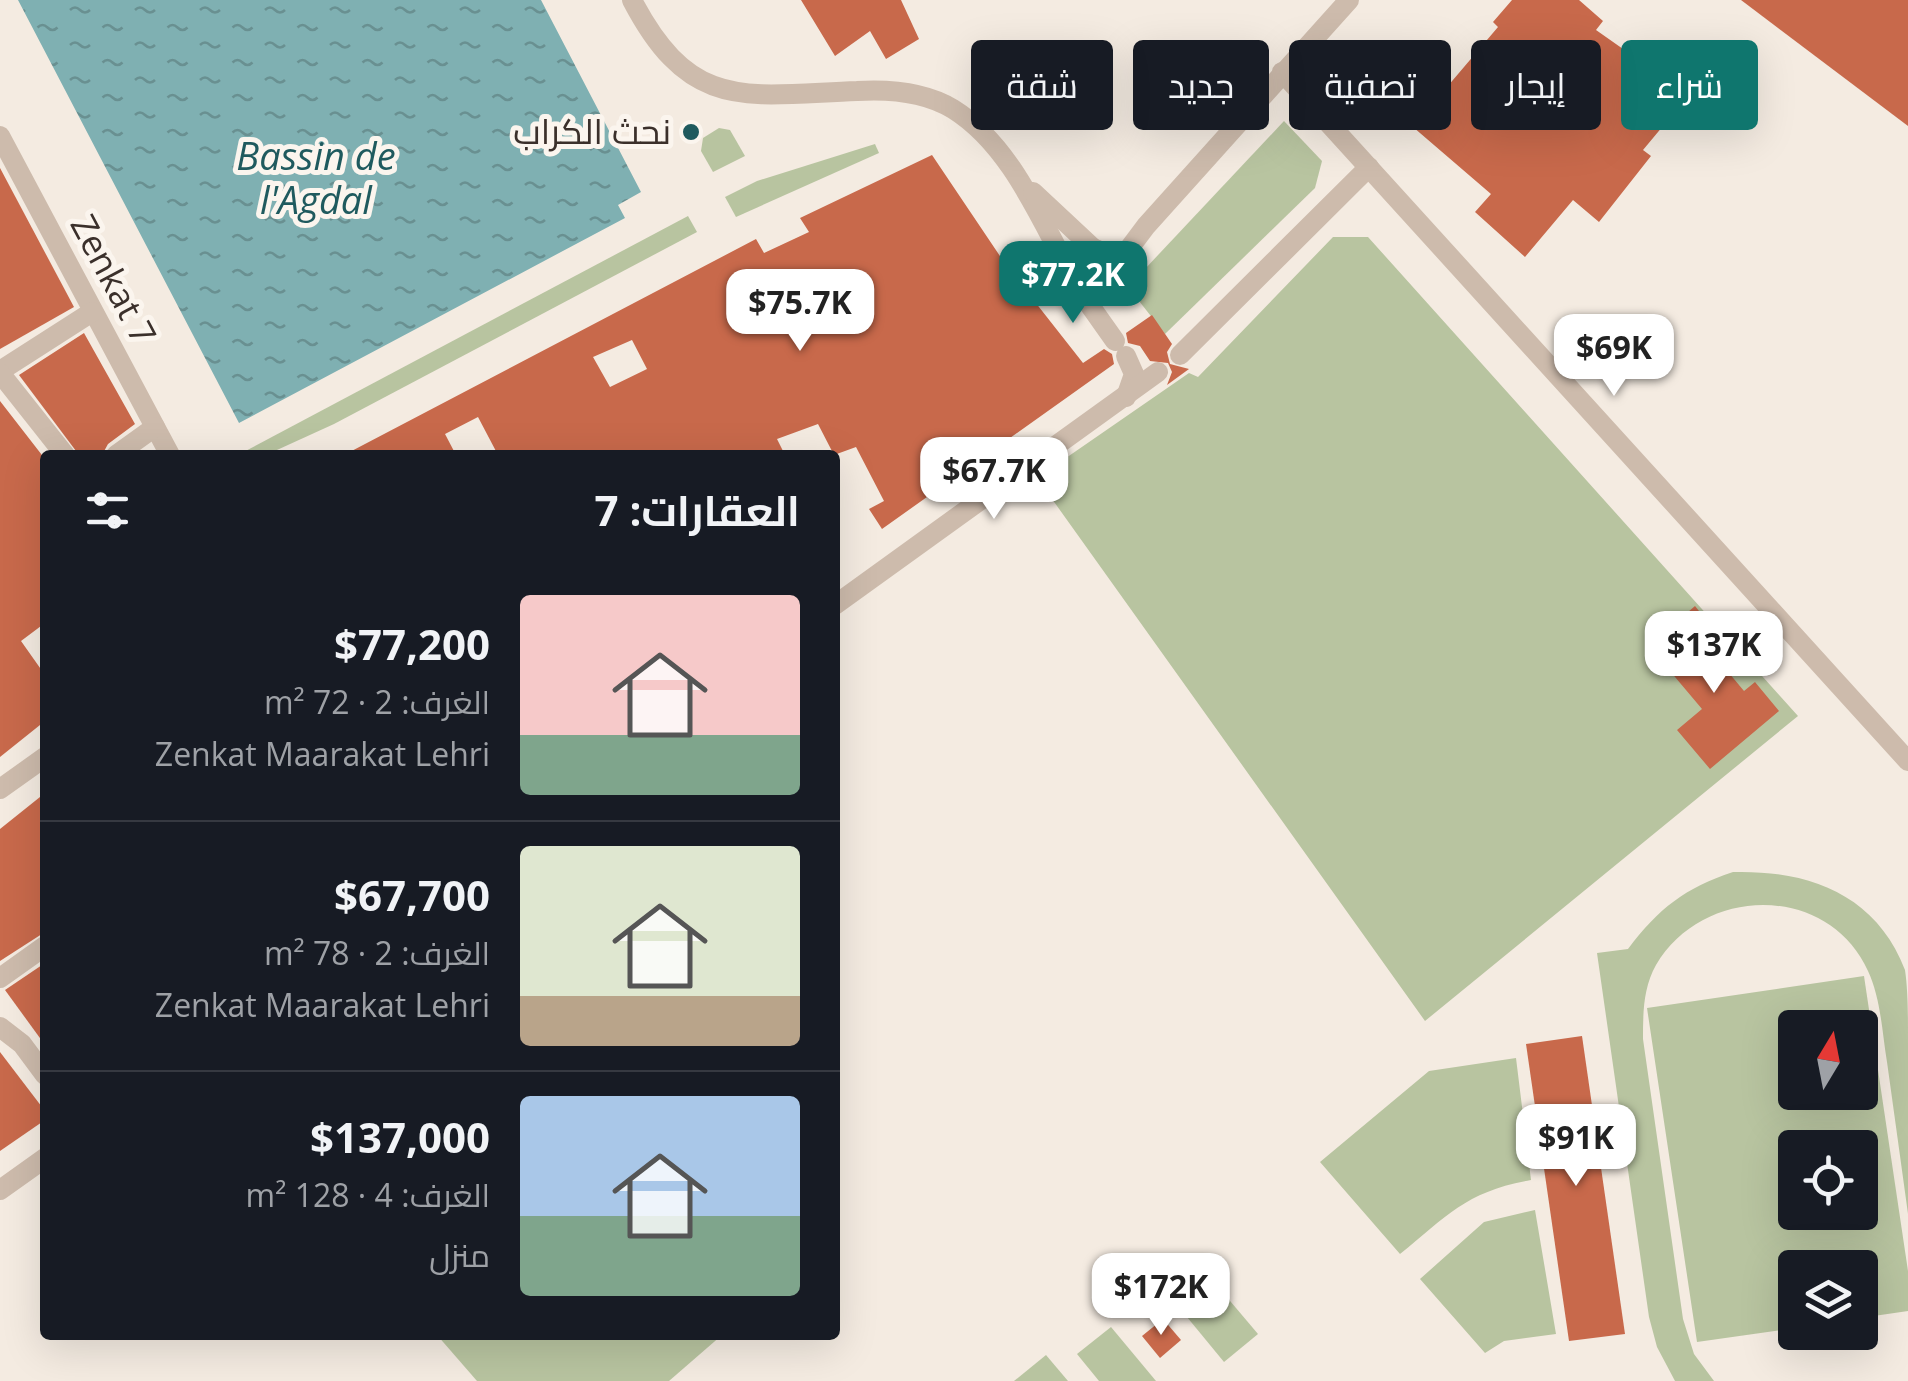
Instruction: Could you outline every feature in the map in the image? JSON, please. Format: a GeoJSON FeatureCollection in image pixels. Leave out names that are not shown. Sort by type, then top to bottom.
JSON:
{"type":"FeatureCollection","features":[{"type":"Feature","properties":{"kind":"street"},"geometry":{"type":"LineString","coordinates":[[632,0],[660,48],[714,88],[755,94],[879,90],[930,98],[968,120],[1020,181],[1108,259],[1107,278]]}},
{"type":"Feature","properties":{"kind":"street"},"geometry":{"type":"LineString","coordinates":[[1071,275],[1091,288],[1107,278],[1146,226],[1349,0]]}},
{"type":"Feature","properties":{"kind":"street"},"geometry":{"type":"LineString","coordinates":[[1282,72],[1908,761]]}},
{"type":"Feature","properties":{"kind":"street","name":"Zenkat 7"},"geometry":{"type":"LineString","coordinates":[[0,136],[167,450]]}},
{"type":"Feature","properties":{"kind":"street"},"geometry":{"type":"LineString","coordinates":[[1180,356],[1369,167]]}},
{"type":"Feature","properties":{"kind":"street"},"geometry":{"type":"LineString","coordinates":[[1020,181],[1071,275],[1134,374],[1125,399]]}},
{"type":"Feature","properties":{"kind":"street"},"geometry":{"type":"LineString","coordinates":[[1071,275],[1076,252],[1146,226]]}},
{"type":"Feature","properties":{"kind":"street"},"geometry":{"type":"LineString","coordinates":[[61,450],[0,372],[92,312]]}},
{"type":"Feature","properties":{"kind":"street"},"geometry":{"type":"LineString","coordinates":[[840,600],[1158,372]]}},
{"type":"Feature","properties":{"kind":"street"},"geometry":{"type":"LineString","coordinates":[[123,450],[155,426]]}},
{"type":"Feature","properties":{"kind":"street"},"geometry":{"type":"LineString","coordinates":[[3,782],[40,760]]}},
{"type":"Feature","properties":{"kind":"street"},"geometry":{"type":"LineString","coordinates":[[0,978],[40,950]]}},
{"type":"Feature","properties":{"kind":"street"},"geometry":{"type":"LineString","coordinates":[[0,1027],[22,1044],[40,1068]]}},
{"type":"Feature","properties":{"kind":"street"},"geometry":{"type":"LineString","coordinates":[[0,1190],[40,1162]]}},
{"type":"Feature","properties":{"kind":"green space"},"geometry":{"type":"Polygon","coordinates":[[[1284,121],[1322,161],[1315,188],[1165,334],[1128,287],[1284,121]]]}},
{"type":"Feature","properties":{"kind":"green space"},"geometry":{"type":"Polygon","coordinates":[[[719,128],[730,130],[745,156],[713,172],[701,151],[703,138],[719,128]]]}},
{"type":"Feature","properties":{"kind":"green space"},"geometry":{"type":"Polygon","coordinates":[[[875,144],[879,153],[736,217],[725,197],[757,181],[875,144]]]}},
{"type":"Feature","properties":{"kind":"green space"},"geometry":{"type":"Polygon","coordinates":[[[688,216],[697,232],[334,424],[277,450],[247,450],[688,216]]]}},
{"type":"Feature","properties":{"kind":"green space"},"geometry":{"type":"Polygon","coordinates":[[[1333,237],[1368,237],[1798,716],[1425,1021],[1037,478],[1189,373],[1198,377],[1333,237]]]}},
{"type":"Feature","properties":{"kind":"green space"},"geometry":{"type":"Polygon","coordinates":[[[1733,872],[1787,876],[1836,892],[1858,905],[1892,944],[1905,970],[1907,995],[1908,1214],[1878,1004],[1868,971],[1849,942],[1825,922],[1796,909],[1765,905],[1733,909],[1703,920],[1677,939],[1656,965],[1648,983],[1644,1011],[1643,1039],[1683,1319],[1694,1354],[1714,1381],[1675,1381],[1657,1347],[1649,1317],[1597,953],[1628,949],[1674,901],[1733,872]]]}},
{"type":"Feature","properties":{"kind":"green space"},"geometry":{"type":"Polygon","coordinates":[[[1864,976],[1869,1010],[1778,1010],[1778,1110],[1878,1110],[1878,1070],[1908,1271],[1908,1311],[1878,1315],[1878,1250],[1778,1250],[1778,1330],[1697,1342],[1647,1008],[1864,976]]]}},
{"type":"Feature","properties":{"kind":"green space"},"geometry":{"type":"Polygon","coordinates":[[[1516,1058],[1531,1180],[1474,1198],[1400,1254],[1320,1162],[1429,1071],[1516,1058]]]}},
{"type":"Feature","properties":{"kind":"green space"},"geometry":{"type":"Polygon","coordinates":[[[1535,1210],[1556,1334],[1504,1341],[1485,1353],[1420,1279],[1484,1222],[1535,1210]]]}},
{"type":"Feature","properties":{"kind":"green space"},"geometry":{"type":"Polygon","coordinates":[[[1192,1256],[1258,1334],[1224,1362],[1159,1283],[1192,1256]]]}},
{"type":"Feature","properties":{"kind":"green space"},"geometry":{"type":"Polygon","coordinates":[[[1111,1327],[1156,1381],[1099,1381],[1077,1354],[1111,1327]]]}},
{"type":"Feature","properties":{"kind":"green space"},"geometry":{"type":"Polygon","coordinates":[[[441,1340],[716,1340],[669,1381],[477,1381],[441,1340]]]}},
{"type":"Feature","properties":{"kind":"green space"},"geometry":{"type":"Polygon","coordinates":[[[1046,1355],[1068,1381],[1014,1381],[1046,1355]]]}},
{"type":"Feature","properties":{"kind":"water","name":"Bassin de l'Agdal"},"geometry":{"type":"Polygon","coordinates":[[[18,0],[541,0],[641,192],[618,205],[625,218],[239,423],[18,0]]]}},
{"type":"Feature","properties":{"kind":"building"},"geometry":{"type":"Polygon","coordinates":[[[801,0],[901,0],[919,39],[886,59],[870,31],[835,56],[801,0]]]}},
{"type":"Feature","properties":{"kind":"building"},"geometry":{"type":"Polygon","coordinates":[[[1512,0],[1579,0],[1603,21],[1596,30],[1621,48],[1621,130],[1660,130],[1643,150],[1651,156],[1599,222],[1573,200],[1525,257],[1475,212],[1491,194],[1416,130],[1451,130],[1451,82],[1471,59],[1471,130],[1601,130],[1601,40],[1487,40],[1498,27],[1493,22],[1512,0]]]}},
{"type":"Feature","properties":{"kind":"building"},"geometry":{"type":"Polygon","coordinates":[[[1741,0],[1908,0],[1908,126],[1741,0]]]}},
{"type":"Feature","properties":{"kind":"building"},"geometry":{"type":"Polygon","coordinates":[[[932,155],[1006,265],[1083,363],[1104,349],[1112,354],[1114,364],[882,529],[869,509],[884,501],[856,447],[840,453],[831,450],[818,424],[777,439],[782,450],[495,450],[478,417],[445,434],[453,450],[354,450],[756,239],[764,253],[809,232],[800,218],[932,155]],[[632,340],[593,357],[610,387],[647,369],[632,340]]]}},
{"type":"Feature","properties":{"kind":"building"},"geometry":{"type":"Polygon","coordinates":[[[0,168],[74,307],[0,349],[0,168]]]}},
{"type":"Feature","properties":{"kind":"building"},"geometry":{"type":"Polygon","coordinates":[[[1152,315],[1172,344],[1167,352],[1170,364],[1189,369],[1167,385],[1172,372],[1168,363],[1150,361],[1140,346],[1128,343],[1126,333],[1152,315]]]}},
{"type":"Feature","properties":{"kind":"building"},"geometry":{"type":"Polygon","coordinates":[[[84,333],[135,424],[105,450],[75,450],[19,375],[84,333]]]}},
{"type":"Feature","properties":{"kind":"building"},"geometry":{"type":"Polygon","coordinates":[[[0,401],[40,453],[40,627],[21,641],[40,668],[40,725],[0,757],[0,401]]]}},
{"type":"Feature","properties":{"kind":"building"},"geometry":{"type":"Polygon","coordinates":[[[1695,606],[1707,621],[1694,631],[1744,691],[1755,682],[1779,711],[1710,769],[1677,730],[1702,709],[1659,658],[1684,638],[1673,625],[1695,606]]]}},
{"type":"Feature","properties":{"kind":"building"},"geometry":{"type":"Polygon","coordinates":[[[40,797],[40,935],[0,961],[0,829],[40,797]]]}},
{"type":"Feature","properties":{"kind":"building"},"geometry":{"type":"Polygon","coordinates":[[[40,966],[40,1038],[5,990],[40,966]]]}},
{"type":"Feature","properties":{"kind":"building"},"geometry":{"type":"Polygon","coordinates":[[[1582,1036],[1625,1334],[1569,1341],[1526,1044],[1582,1036]]]}},
{"type":"Feature","properties":{"kind":"building"},"geometry":{"type":"Polygon","coordinates":[[[0,1052],[40,1104],[40,1123],[0,1151],[0,1052]]]}},
{"type":"Feature","properties":{"kind":"building"},"geometry":{"type":"Polygon","coordinates":[[[1163,1319],[1181,1340],[1160,1358],[1142,1336],[1163,1319]]]}},
{"type":"Feature","properties":{"kind":"place","name":"نحث الكراب"},"geometry":{"type":"Point","coordinates":[691,132]}}]}
